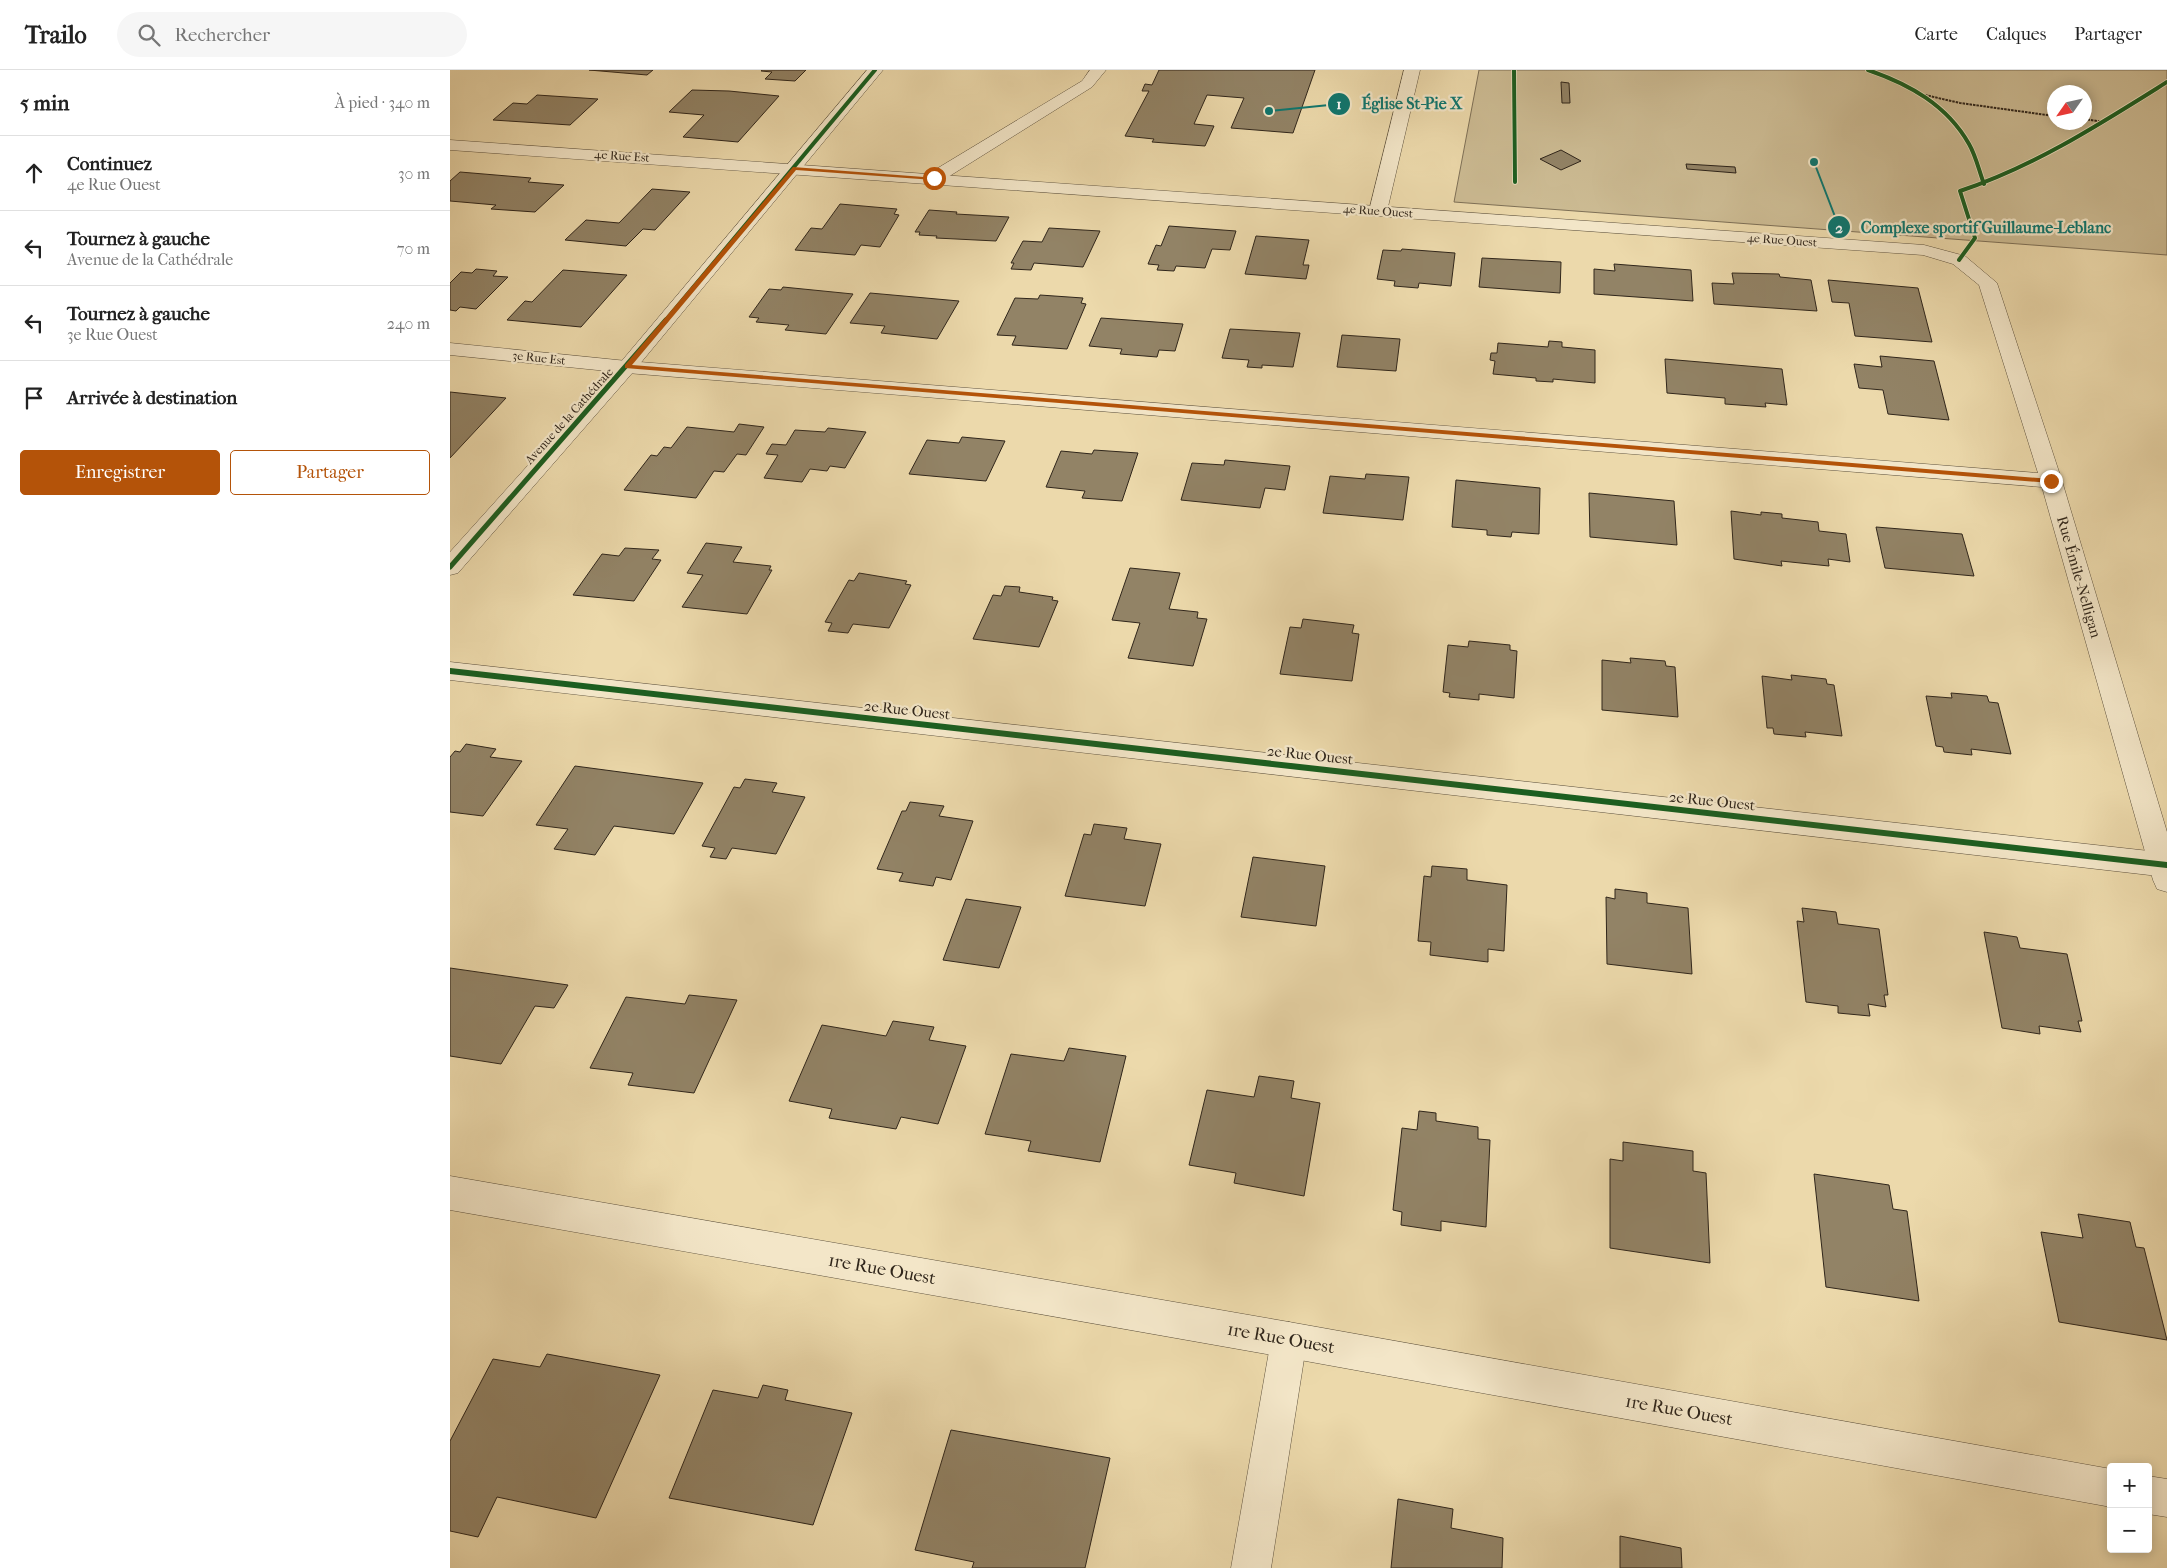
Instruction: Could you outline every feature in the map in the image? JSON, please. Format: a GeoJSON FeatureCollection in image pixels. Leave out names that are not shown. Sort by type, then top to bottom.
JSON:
{"type":"FeatureCollection","features":[{"type":"Feature","properties":{"kind":"street","name":"Avenue de la Cathédrale"},"geometry":{"type":"LineString","coordinates":[[450,567],[627,367],[875,70]]}},
{"type":"Feature","properties":{"kind":"street"},"geometry":{"type":"LineString","coordinates":[[934,178],[1088,84],[1098,70]]}},
{"type":"Feature","properties":{"kind":"street"},"geometry":{"type":"LineString","coordinates":[[1378,211],[1412,70]]}},
{"type":"Feature","properties":{"kind":"street","name":"4e Rue Est"},"geometry":{"type":"LineString","coordinates":[[450,144],[795,168]]}},
{"type":"Feature","properties":{"kind":"street","name":"4e Rue Ouest"},"geometry":{"type":"LineString","coordinates":[[795,168],[1924,250],[1959,260]]}},
{"type":"Feature","properties":{"kind":"street","name":"Rue Émile-Nelligan"},"geometry":{"type":"LineString","coordinates":[[1959,260],[1988,283],[2051,481],[2165,870]]}},
{"type":"Feature","properties":{"kind":"street","name":"3e Rue Est"},"geometry":{"type":"LineString","coordinates":[[450,349],[627,367],[2051,481]]}},
{"type":"Feature","properties":{"kind":"street","name":"2e Rue Ouest"},"geometry":{"type":"LineString","coordinates":[[450,671],[2165,870]]}},
{"type":"Feature","properties":{"kind":"street","name":"1re Rue Ouest"},"geometry":{"type":"LineString","coordinates":[[450,1193],[1289,1340],[2107,1487]]}},
{"type":"Feature","properties":{"kind":"street"},"geometry":{"type":"LineString","coordinates":[[1251,1568],[1289,1340]]}},
{"type":"Feature","properties":{"kind":"street"},"geometry":{"type":"LineString","coordinates":[[2152,1495],[2167,1498]]}},
{"type":"Feature","properties":{"kind":"path"},"geometry":{"type":"LineString","coordinates":[[1514,70],[1515,182]]}},
{"type":"Feature","properties":{"kind":"path"},"geometry":{"type":"LineString","coordinates":[[1868,70],[1924,95],[1968,105],[2047,115]]}},
{"type":"Feature","properties":{"kind":"path"},"geometry":{"type":"LineString","coordinates":[[1959,260],[1975,238],[1960,191],[1984,184],[2041,158],[2104,122],[2167,82]]}},
{"type":"Feature","properties":{"kind":"path"},"geometry":{"type":"LineString","coordinates":[[1924,95],[1944,112],[1969,144],[1984,184]]}},
{"type":"Feature","properties":{"kind":"path"},"geometry":{"type":"LineString","coordinates":[[2092,120],[2104,122]]}},
{"type":"Feature","properties":{"kind":"shaded area"},"geometry":{"type":"Polygon","coordinates":[[[1479,70],[2167,70],[2167,255],[1454,202],[1479,70]]]}},
{"type":"Feature","properties":{"kind":"building"},"geometry":{"type":"Polygon","coordinates":[[[589,70],[653,70],[647,75],[589,70]]]}},
{"type":"Feature","properties":{"kind":"building"},"geometry":{"type":"Polygon","coordinates":[[[762,70],[806,70],[795,81],[765,79],[772,72],[762,70]]]}},
{"type":"Feature","properties":{"kind":"building"},"geometry":{"type":"Polygon","coordinates":[[[1159,70],[1315,70],[1293,133],[1231,128],[1244,98],[1207,95],[1194,124],[1214,126],[1205,146],[1152,142],[1154,139],[1125,136],[1149,91],[1142,91],[1145,84],[1152,85],[1159,70]]]}},
{"type":"Feature","properties":{"kind":"building"},"geometry":{"type":"Polygon","coordinates":[[[1561,82],[1569,83],[1570,103],[1562,103],[1561,82]]]}},
{"type":"Feature","properties":{"kind":"building"},"geometry":{"type":"Polygon","coordinates":[[[692,90],[729,91],[779,96],[738,142],[683,137],[704,115],[669,112],[692,90]]]}},
{"type":"Feature","properties":{"kind":"building"},"geometry":{"type":"Polygon","coordinates":[[[537,95],[598,99],[570,125],[493,120],[513,103],[527,104],[537,95]]]}},
{"type":"Feature","properties":{"kind":"building"},"geometry":{"type":"Polygon","coordinates":[[[1561,150],[1581,161],[1561,170],[1540,159],[1561,150]]]}},
{"type":"Feature","properties":{"kind":"building"},"geometry":{"type":"Polygon","coordinates":[[[1686,164],[1735,167],[1736,173],[1687,169],[1686,164]]]}},
{"type":"Feature","properties":{"kind":"building"},"geometry":{"type":"Polygon","coordinates":[[[460,172],[531,178],[528,182],[564,185],[535,212],[491,209],[496,205],[450,201],[450,181],[460,172]]]}},
{"type":"Feature","properties":{"kind":"building"},"geometry":{"type":"Polygon","coordinates":[[[652,189],[690,192],[655,230],[643,229],[626,246],[565,240],[586,220],[619,223],[652,189]]]}},
{"type":"Feature","properties":{"kind":"building"},"geometry":{"type":"Polygon","coordinates":[[[840,204],[897,209],[894,214],[899,215],[880,247],[861,245],[855,255],[795,250],[811,228],[822,229],[840,204]]]}},
{"type":"Feature","properties":{"kind":"building"},"geometry":{"type":"Polygon","coordinates":[[[929,210],[957,212],[956,214],[1009,217],[996,241],[936,238],[937,236],[919,235],[920,232],[915,232],[929,210]]]}},
{"type":"Feature","properties":{"kind":"building"},"geometry":{"type":"Polygon","coordinates":[[[1169,226],[1236,231],[1230,250],[1212,249],[1205,268],[1176,266],[1174,271],[1157,270],[1159,265],[1148,264],[1156,245],[1161,246],[1169,226]]]}},
{"type":"Feature","properties":{"kind":"building"},"geometry":{"type":"Polygon","coordinates":[[[1049,228],[1100,231],[1083,267],[1034,263],[1031,270],[1011,269],[1014,263],[1011,263],[1023,241],[1042,242],[1049,228]]]}},
{"type":"Feature","properties":{"kind":"building"},"geometry":{"type":"Polygon","coordinates":[[[1256,236],[1309,240],[1303,265],[1309,265],[1306,279],[1245,274],[1256,236]]]}},
{"type":"Feature","properties":{"kind":"building"},"geometry":{"type":"Polygon","coordinates":[[[1402,249],[1455,253],[1451,286],[1419,283],[1418,288],[1394,286],[1395,281],[1377,279],[1383,250],[1401,251],[1402,249]]]}},
{"type":"Feature","properties":{"kind":"building"},"geometry":{"type":"Polygon","coordinates":[[[1482,258],[1561,262],[1560,293],[1479,287],[1482,258]]]}},
{"type":"Feature","properties":{"kind":"building"},"geometry":{"type":"Polygon","coordinates":[[[1614,264],[1691,270],[1693,301],[1594,294],[1594,269],[1615,271],[1614,264]]]}},
{"type":"Feature","properties":{"kind":"building"},"geometry":{"type":"Polygon","coordinates":[[[476,269],[497,271],[493,276],[508,277],[476,309],[460,307],[456,311],[450,310],[450,283],[461,272],[472,273],[476,269]]]}},
{"type":"Feature","properties":{"kind":"building"},"geometry":{"type":"Polygon","coordinates":[[[563,270],[627,275],[581,327],[507,320],[525,301],[532,302],[563,270]]]}},
{"type":"Feature","properties":{"kind":"building"},"geometry":{"type":"Polygon","coordinates":[[[1732,273],[1779,274],[1780,277],[1811,280],[1817,311],[1714,304],[1712,283],[1734,284],[1732,273]]]}},
{"type":"Feature","properties":{"kind":"building"},"geometry":{"type":"Polygon","coordinates":[[[1828,280],[1918,288],[1932,342],[1855,336],[1849,303],[1832,302],[1828,280]]]}},
{"type":"Feature","properties":{"kind":"building"},"geometry":{"type":"Polygon","coordinates":[[[783,287],[853,294],[826,334],[785,330],[789,325],[756,322],[759,318],[749,317],[769,289],[781,290],[783,287]]]}},
{"type":"Feature","properties":{"kind":"building"},"geometry":{"type":"Polygon","coordinates":[[[870,293],[959,301],[937,339],[881,333],[885,326],[850,323],[870,293]]]}},
{"type":"Feature","properties":{"kind":"building"},"geometry":{"type":"Polygon","coordinates":[[[1040,295],[1083,298],[1081,303],[1086,304],[1067,349],[1012,345],[1016,336],[997,335],[1015,298],[1038,299],[1040,295]]]}},
{"type":"Feature","properties":{"kind":"building"},"geometry":{"type":"Polygon","coordinates":[[[1101,318],[1183,324],[1175,351],[1159,350],[1157,357],[1120,354],[1122,349],[1089,346],[1101,318]]]}},
{"type":"Feature","properties":{"kind":"building"},"geometry":{"type":"Polygon","coordinates":[[[1230,329],[1300,333],[1293,367],[1262,365],[1262,368],[1247,367],[1249,360],[1222,358],[1230,329]]]}},
{"type":"Feature","properties":{"kind":"building"},"geometry":{"type":"Polygon","coordinates":[[[1342,335],[1400,339],[1396,371],[1337,367],[1342,335]]]}},
{"type":"Feature","properties":{"kind":"building"},"geometry":{"type":"Polygon","coordinates":[[[1549,341],[1562,342],[1562,347],[1595,350],[1595,383],[1553,379],[1553,382],[1536,381],[1536,378],[1493,374],[1495,361],[1490,360],[1491,353],[1497,353],[1498,343],[1548,347],[1549,341]]]}},
{"type":"Feature","properties":{"kind":"building"},"geometry":{"type":"Polygon","coordinates":[[[1880,356],[1934,361],[1949,420],[1888,414],[1883,390],[1859,388],[1854,364],[1882,367],[1880,356]]]}},
{"type":"Feature","properties":{"kind":"building"},"geometry":{"type":"Polygon","coordinates":[[[1665,359],[1782,369],[1787,405],[1765,403],[1766,407],[1725,404],[1725,398],[1667,393],[1665,359]]]}},
{"type":"Feature","properties":{"kind":"building"},"geometry":{"type":"Polygon","coordinates":[[[450,392],[506,398],[450,458],[450,392]]]}},
{"type":"Feature","properties":{"kind":"building"},"geometry":{"type":"Polygon","coordinates":[[[739,424],[764,427],[746,455],[737,454],[724,472],[714,471],[696,498],[624,490],[651,455],[657,456],[664,447],[671,448],[687,427],[734,432],[739,424]]]}},
{"type":"Feature","properties":{"kind":"building"},"geometry":{"type":"Polygon","coordinates":[[[828,428],[866,432],[845,468],[830,466],[827,471],[810,469],[802,482],[764,478],[778,455],[766,454],[772,444],[786,445],[795,430],[825,432],[828,428]]]}},
{"type":"Feature","properties":{"kind":"building"},"geometry":{"type":"Polygon","coordinates":[[[962,437],[1005,441],[986,481],[909,474],[927,440],[959,443],[962,437]]]}},
{"type":"Feature","properties":{"kind":"building"},"geometry":{"type":"Polygon","coordinates":[[[1094,450],[1138,453],[1122,501],[1082,498],[1085,491],[1046,487],[1061,451],[1092,454],[1094,450]]]}},
{"type":"Feature","properties":{"kind":"building"},"geometry":{"type":"Polygon","coordinates":[[[1225,460],[1290,466],[1285,490],[1265,488],[1260,508],[1181,500],[1192,463],[1224,465],[1225,460]]]}},
{"type":"Feature","properties":{"kind":"building"},"geometry":{"type":"Polygon","coordinates":[[[1366,474],[1409,477],[1403,520],[1323,513],[1330,476],[1365,479],[1366,474]]]}},
{"type":"Feature","properties":{"kind":"building"},"geometry":{"type":"Polygon","coordinates":[[[1456,480],[1540,488],[1539,534],[1512,532],[1511,537],[1487,535],[1487,530],[1452,527],[1456,480]]]}},
{"type":"Feature","properties":{"kind":"building"},"geometry":{"type":"Polygon","coordinates":[[[1589,493],[1674,501],[1677,545],[1590,537],[1589,493]]]}},
{"type":"Feature","properties":{"kind":"building"},"geometry":{"type":"Polygon","coordinates":[[[1731,511],[1761,515],[1761,512],[1782,514],[1782,518],[1818,522],[1819,531],[1846,534],[1850,562],[1828,559],[1829,566],[1781,561],[1782,566],[1734,559],[1731,511]]]}},
{"type":"Feature","properties":{"kind":"building"},"geometry":{"type":"Polygon","coordinates":[[[1876,527],[1962,534],[1974,576],[1885,568],[1876,527]]]}},
{"type":"Feature","properties":{"kind":"building"},"geometry":{"type":"Polygon","coordinates":[[[706,543],[742,547],[733,562],[771,566],[769,570],[772,570],[747,614],[682,607],[703,575],[687,573],[706,543]]]}},
{"type":"Feature","properties":{"kind":"building"},"geometry":{"type":"Polygon","coordinates":[[[625,548],[659,550],[652,559],[661,560],[634,601],[573,595],[602,554],[619,556],[625,548]]]}},
{"type":"Feature","properties":{"kind":"building"},"geometry":{"type":"Polygon","coordinates":[[[1130,568],[1180,573],[1169,609],[1198,612],[1197,618],[1207,619],[1193,666],[1128,658],[1140,623],[1112,620],[1130,568]]]}},
{"type":"Feature","properties":{"kind":"building"},"geometry":{"type":"Polygon","coordinates":[[[859,573],[907,581],[905,584],[911,585],[889,628],[853,624],[848,633],[828,631],[832,623],[825,622],[849,580],[854,581],[859,573]]]}},
{"type":"Feature","properties":{"kind":"building"},"geometry":{"type":"Polygon","coordinates":[[[1005,586],[1020,587],[1019,592],[1053,597],[1052,600],[1058,601],[1039,647],[973,639],[993,595],[1001,596],[1005,586]]]}},
{"type":"Feature","properties":{"kind":"building"},"geometry":{"type":"Polygon","coordinates":[[[1303,619],[1354,625],[1352,633],[1359,634],[1352,681],[1280,674],[1290,627],[1301,628],[1303,619]]]}},
{"type":"Feature","properties":{"kind":"building"},"geometry":{"type":"Polygon","coordinates":[[[1469,641],[1510,645],[1510,650],[1517,651],[1514,698],[1479,694],[1479,700],[1449,697],[1450,693],[1443,692],[1448,645],[1468,647],[1469,641]]]}},
{"type":"Feature","properties":{"kind":"building"},"geometry":{"type":"Polygon","coordinates":[[[1630,658],[1665,661],[1666,666],[1675,667],[1678,717],[1602,710],[1602,660],[1631,663],[1630,658]]]}},
{"type":"Feature","properties":{"kind":"building"},"geometry":{"type":"Polygon","coordinates":[[[1791,675],[1826,679],[1827,684],[1834,685],[1842,736],[1805,732],[1806,737],[1774,734],[1773,728],[1767,728],[1762,676],[1792,680],[1791,675]]]}},
{"type":"Feature","properties":{"kind":"building"},"geometry":{"type":"Polygon","coordinates":[[[1951,693],[1987,696],[1989,702],[1998,703],[2011,754],[1971,749],[1972,755],[1944,752],[1943,747],[1936,746],[1926,696],[1952,698],[1951,693]]]}},
{"type":"Feature","properties":{"kind":"building"},"geometry":{"type":"Polygon","coordinates":[[[466,744],[496,749],[490,757],[522,761],[483,816],[450,812],[450,757],[455,751],[460,752],[466,744]]]}},
{"type":"Feature","properties":{"kind":"building"},"geometry":{"type":"Polygon","coordinates":[[[575,766],[703,783],[674,834],[614,826],[595,855],[554,849],[568,829],[536,825],[575,766]]]}},
{"type":"Feature","properties":{"kind":"building"},"geometry":{"type":"Polygon","coordinates":[[[745,779],[777,783],[772,792],[805,797],[776,854],[732,848],[726,859],[710,857],[715,848],[702,846],[734,787],[740,788],[745,779]]]}},
{"type":"Feature","properties":{"kind":"building"},"geometry":{"type":"Polygon","coordinates":[[[910,802],[944,806],[939,816],[973,821],[951,880],[936,877],[933,886],[899,881],[903,873],[877,869],[902,811],[906,811],[910,802]]]}},
{"type":"Feature","properties":{"kind":"building"},"geometry":{"type":"Polygon","coordinates":[[[1094,824],[1127,828],[1124,839],[1161,844],[1145,906],[1065,896],[1084,834],[1091,835],[1094,824]]]}},
{"type":"Feature","properties":{"kind":"building"},"geometry":{"type":"Polygon","coordinates":[[[1253,857],[1325,866],[1316,926],[1241,917],[1253,857]]]}},
{"type":"Feature","properties":{"kind":"building"},"geometry":{"type":"Polygon","coordinates":[[[1432,866],[1467,869],[1467,880],[1507,885],[1504,951],[1488,949],[1488,962],[1430,955],[1431,942],[1418,941],[1424,876],[1431,877],[1432,866]]]}},
{"type":"Feature","properties":{"kind":"building"},"geometry":{"type":"Polygon","coordinates":[[[1615,889],[1647,893],[1647,903],[1688,908],[1692,974],[1607,964],[1606,897],[1615,899],[1615,889]]]}},
{"type":"Feature","properties":{"kind":"building"},"geometry":{"type":"Polygon","coordinates":[[[966,899],[1021,907],[999,968],[943,960],[966,899]]]}},
{"type":"Feature","properties":{"kind":"building"},"geometry":{"type":"Polygon","coordinates":[[[1802,908],[1836,912],[1838,924],[1879,929],[1888,995],[1884,995],[1886,1007],[1868,1004],[1870,1016],[1838,1013],[1838,1006],[1806,1002],[1797,921],[1804,922],[1802,908]]]}},
{"type":"Feature","properties":{"kind":"building"},"geometry":{"type":"Polygon","coordinates":[[[1984,932],[2017,937],[2020,948],[2067,954],[2082,1021],[2078,1021],[2081,1032],[2039,1026],[2040,1034],[2002,1028],[1984,932]]]}},
{"type":"Feature","properties":{"kind":"building"},"geometry":{"type":"Polygon","coordinates":[[[450,968],[568,985],[554,1008],[535,1006],[501,1064],[450,1056],[450,968]]]}},
{"type":"Feature","properties":{"kind":"building"},"geometry":{"type":"Polygon","coordinates":[[[689,995],[737,1000],[694,1093],[628,1085],[633,1073],[590,1068],[626,997],[685,1004],[689,995]]]}},
{"type":"Feature","properties":{"kind":"building"},"geometry":{"type":"Polygon","coordinates":[[[893,1021],[934,1027],[929,1040],[966,1046],[938,1124],[901,1117],[896,1129],[829,1118],[832,1109],[789,1101],[822,1025],[886,1036],[893,1021]]]}},
{"type":"Feature","properties":{"kind":"building"},"geometry":{"type":"Polygon","coordinates":[[[1069,1048],[1126,1056],[1100,1162],[1028,1151],[1031,1141],[985,1134],[1011,1054],[1064,1061],[1069,1048]]]}},
{"type":"Feature","properties":{"kind":"building"},"geometry":{"type":"Polygon","coordinates":[[[1259,1076],[1294,1081],[1291,1098],[1320,1103],[1304,1196],[1234,1183],[1236,1173],[1189,1165],[1207,1090],[1254,1097],[1259,1076]]]}},
{"type":"Feature","properties":{"kind":"building"},"geometry":{"type":"Polygon","coordinates":[[[1419,1111],[1436,1113],[1436,1121],[1478,1127],[1478,1139],[1490,1140],[1486,1227],[1441,1221],[1441,1231],[1401,1225],[1402,1212],[1393,1210],[1402,1128],[1417,1130],[1419,1111]]]}},
{"type":"Feature","properties":{"kind":"building"},"geometry":{"type":"Polygon","coordinates":[[[1623,1142],[1693,1151],[1693,1171],[1706,1173],[1710,1263],[1610,1248],[1610,1159],[1623,1161],[1623,1142]]]}},
{"type":"Feature","properties":{"kind":"building"},"geometry":{"type":"Polygon","coordinates":[[[1814,1174],[1889,1185],[1893,1209],[1907,1211],[1919,1301],[1826,1287],[1814,1174]]]}},
{"type":"Feature","properties":{"kind":"building"},"geometry":{"type":"Polygon","coordinates":[[[2078,1214],[2130,1222],[2136,1247],[2144,1248],[2167,1340],[2059,1322],[2041,1232],[2083,1238],[2078,1214]]]}},
{"type":"Feature","properties":{"kind":"building"},"geometry":{"type":"Polygon","coordinates":[[[547,1354],[660,1375],[596,1518],[497,1497],[478,1537],[450,1531],[450,1441],[493,1359],[540,1367],[547,1354]]]}},
{"type":"Feature","properties":{"kind":"building"},"geometry":{"type":"Polygon","coordinates":[[[763,1385],[788,1390],[785,1400],[852,1413],[813,1525],[669,1498],[713,1390],[758,1398],[763,1385]]]}},
{"type":"Feature","properties":{"kind":"building"},"geometry":{"type":"Polygon","coordinates":[[[951,1430],[1110,1458],[1085,1568],[972,1568],[974,1562],[915,1550],[951,1430]]]}},
{"type":"Feature","properties":{"kind":"building"},"geometry":{"type":"Polygon","coordinates":[[[1398,1499],[1453,1509],[1451,1528],[1503,1538],[1502,1568],[1391,1568],[1398,1499]]]}},
{"type":"Feature","properties":{"kind":"building"},"geometry":{"type":"Polygon","coordinates":[[[1620,1536],[1681,1548],[1682,1568],[1620,1568],[1620,1536]]]}},
{"type":"Feature","properties":{"kind":"cycle path"},"geometry":{"type":"LineString","coordinates":[[450,567],[627,367],[875,70]]}},
{"type":"Feature","properties":{"kind":"cycle path"},"geometry":{"type":"LineString","coordinates":[[1514,70],[1515,182]]}},
{"type":"Feature","properties":{"kind":"cycle path"},"geometry":{"type":"LineString","coordinates":[[1868,70],[1895,79],[1924,95],[1944,112],[1969,144],[1984,184]]}},
{"type":"Feature","properties":{"kind":"cycle path"},"geometry":{"type":"LineString","coordinates":[[1959,260],[1975,238],[1960,191],[1988,182],[2041,158],[2092,129],[2167,82]]}},
{"type":"Feature","properties":{"kind":"cycle path"},"geometry":{"type":"LineString","coordinates":[[450,671],[2167,865]]}},
{"type":"Feature","properties":{"kind":"place","name":"Église St-Pie X"},"geometry":{"type":"Point","coordinates":[1269,111]}},
{"type":"Feature","properties":{"kind":"place","name":"Complexe sportif Guillaume-Leblanc"},"geometry":{"type":"Point","coordinates":[1814,162]}},
{"type":"Feature","properties":{"kind":"route"},"geometry":{"type":"LineString","coordinates":[[934,178],[795,168],[627,367],[2051,481]]}}]}
